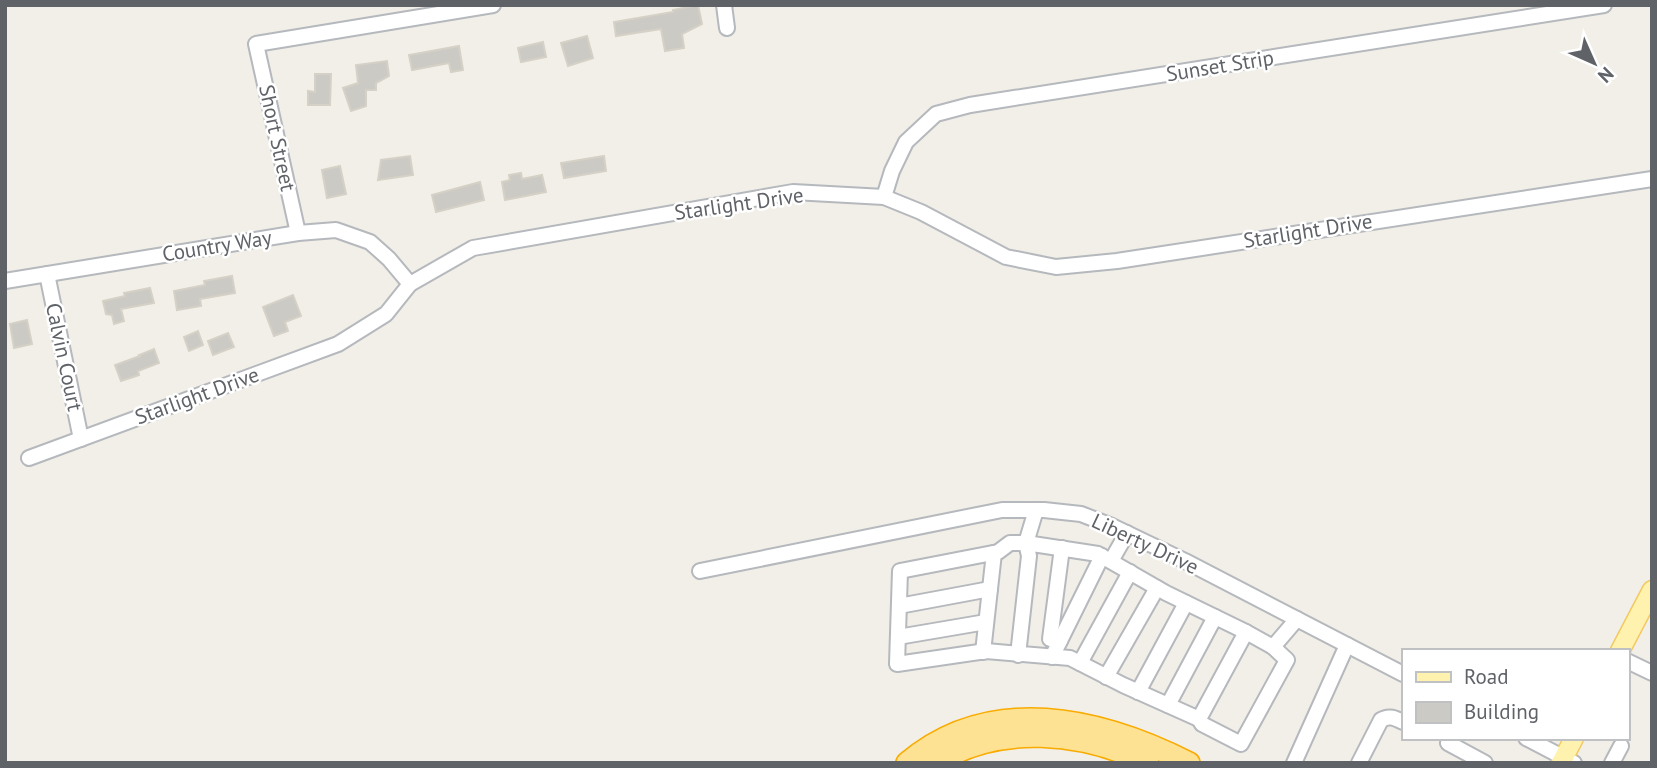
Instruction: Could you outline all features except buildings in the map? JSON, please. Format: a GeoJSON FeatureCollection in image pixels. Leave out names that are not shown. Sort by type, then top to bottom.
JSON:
{"type":"FeatureCollection","features":[{"type":"Feature","properties":{"kind":"highway"},"geometry":{"type":"LineString","coordinates":[[907,763],[938,741],[969,728],[992,722],[1033,719],[1060,720],[1107,729],[1140,740],[1189,763]]}},
{"type":"Feature","properties":{"kind":"highway"},"geometry":{"type":"LineString","coordinates":[[936,763],[983,742],[1027,736],[1058,737],[1093,744],[1148,763]]}},
{"type":"Feature","properties":{"kind":"main road"},"geometry":{"type":"LineString","coordinates":[[1621,649],[1652,590]]}},
{"type":"Feature","properties":{"kind":"main road"},"geometry":{"type":"LineString","coordinates":[[1566,761],[1573,740]]}},
{"type":"Feature","properties":{"kind":"street","name":"Short Street"},"geometry":{"type":"LineString","coordinates":[[298,233],[256,44],[493,5]]}},
{"type":"Feature","properties":{"kind":"street"},"geometry":{"type":"LineString","coordinates":[[724,5],[727,28]]}},
{"type":"Feature","properties":{"kind":"street","name":"Sunset Strip"},"geometry":{"type":"LineString","coordinates":[[884,197],[906,142],[936,114],[970,105],[1604,5]]}},
{"type":"Feature","properties":{"kind":"street","name":"Starlight Drive"},"geometry":{"type":"LineString","coordinates":[[29,458],[338,344],[386,314],[410,284],[473,248],[793,192],[884,197],[921,212],[1006,257],[1056,267],[1116,261],[1652,179]]}},
{"type":"Feature","properties":{"kind":"street","name":"Country Way"},"geometry":{"type":"LineString","coordinates":[[5,281],[298,233],[336,230],[370,242],[410,284]]}},
{"type":"Feature","properties":{"kind":"street","name":"Calvin Court"},"geometry":{"type":"LineString","coordinates":[[47,274],[81,439]]}},
{"type":"Feature","properties":{"kind":"street","name":"Liberty Drive"},"geometry":{"type":"LineString","coordinates":[[700,571],[1002,510],[1081,514],[1185,561],[1402,673]]}},
{"type":"Feature","properties":{"kind":"street"},"geometry":{"type":"LineString","coordinates":[[1017,655],[1029,556],[1026,543],[1036,510]]}},
{"type":"Feature","properties":{"kind":"street"},"geometry":{"type":"LineString","coordinates":[[1052,657],[1106,558],[1127,533]]}},
{"type":"Feature","properties":{"kind":"street"},"geometry":{"type":"LineString","coordinates":[[1010,543],[1062,548],[1106,558],[1273,647],[1287,660],[1241,744],[1202,724],[1199,719],[1070,658],[983,652],[897,664],[900,571],[998,552],[1010,543]]}},
{"type":"Feature","properties":{"kind":"street"},"geometry":{"type":"LineString","coordinates":[[1060,641],[1050,639],[1062,548]]}},
{"type":"Feature","properties":{"kind":"street"},"geometry":{"type":"LineString","coordinates":[[983,652],[994,553]]}},
{"type":"Feature","properties":{"kind":"street"},"geometry":{"type":"LineString","coordinates":[[1080,663],[1130,572]]}},
{"type":"Feature","properties":{"kind":"street"},"geometry":{"type":"LineString","coordinates":[[1106,677],[1157,587]]}},
{"type":"Feature","properties":{"kind":"street"},"geometry":{"type":"LineString","coordinates":[[899,606],[990,589]]}},
{"type":"Feature","properties":{"kind":"street"},"geometry":{"type":"LineString","coordinates":[[1138,692],[1186,603]]}},
{"type":"Feature","properties":{"kind":"street"},"geometry":{"type":"LineString","coordinates":[[1168,705],[1215,617]]}},
{"type":"Feature","properties":{"kind":"street"},"geometry":{"type":"LineString","coordinates":[[1273,647],[1297,619]]}},
{"type":"Feature","properties":{"kind":"street"},"geometry":{"type":"LineString","coordinates":[[898,637],[986,622]]}},
{"type":"Feature","properties":{"kind":"street"},"geometry":{"type":"LineString","coordinates":[[1199,719],[1246,632]]}},
{"type":"Feature","properties":{"kind":"street"},"geometry":{"type":"LineString","coordinates":[[1294,763],[1347,645]]}},
{"type":"Feature","properties":{"kind":"street"},"geometry":{"type":"LineString","coordinates":[[1629,662],[1652,673]]}},
{"type":"Feature","properties":{"kind":"street"},"geometry":{"type":"LineString","coordinates":[[1359,763],[1381,720],[1386,716],[1402,722]]}},
{"type":"Feature","properties":{"kind":"street"},"geometry":{"type":"LineString","coordinates":[[1445,740],[1485,763]]}},
{"type":"Feature","properties":{"kind":"street"},"geometry":{"type":"LineString","coordinates":[[1530,740],[1566,761]]}},
{"type":"Feature","properties":{"kind":"street"},"geometry":{"type":"LineString","coordinates":[[1612,763],[1620,746]]}}]}
